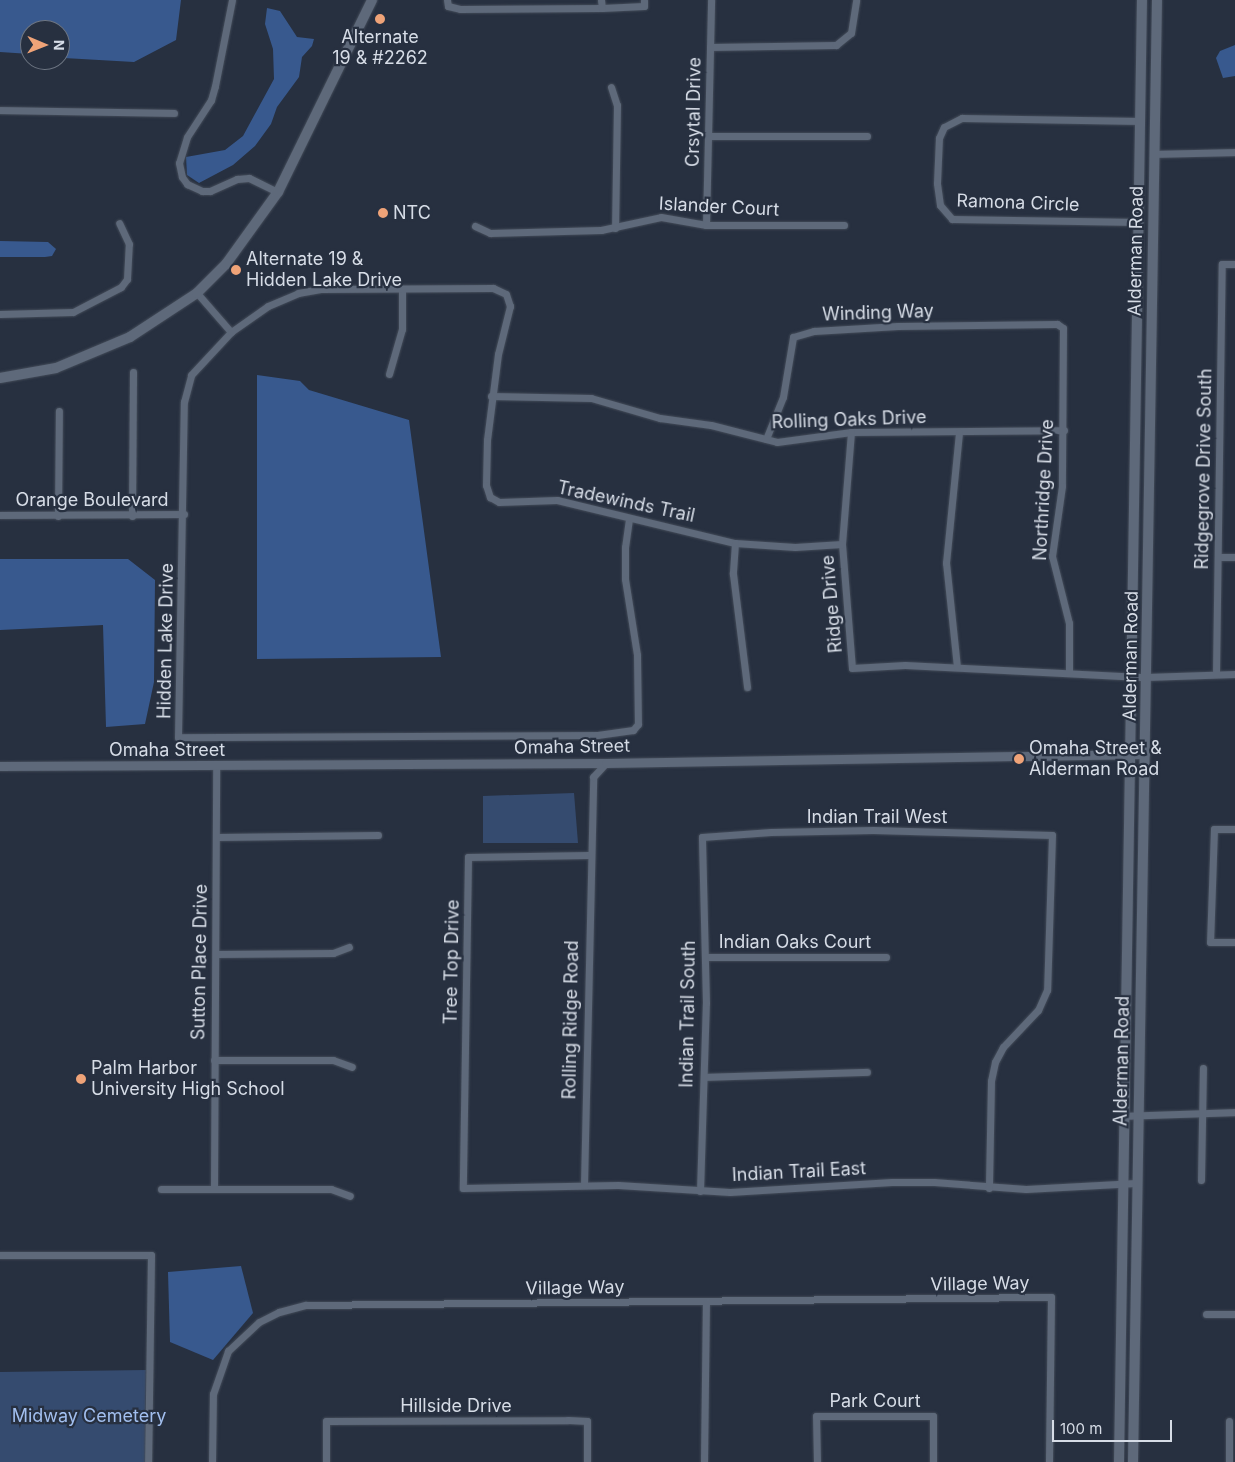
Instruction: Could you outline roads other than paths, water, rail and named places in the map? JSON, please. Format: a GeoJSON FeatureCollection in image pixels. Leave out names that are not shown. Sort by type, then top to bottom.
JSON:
{"type":"FeatureCollection","features":[{"type":"Feature","properties":{"kind":"main road"},"geometry":{"type":"LineString","coordinates":[[0,378],[56,368],[82,359],[149,327],[197,293],[226,264],[278,192],[372,0]]}},
{"type":"Feature","properties":{"kind":"main road","name":"Alderman Road"},"geometry":{"type":"LineString","coordinates":[[1119,1462],[1142,0]]}},
{"type":"Feature","properties":{"kind":"main road","name":"Alderman Road"},"geometry":{"type":"LineString","coordinates":[[1133,1462],[1137,1116],[1145,754],[1157,0]]}},
{"type":"Feature","properties":{"kind":"street"},"geometry":{"type":"LineString","coordinates":[[232,0],[215,86],[211,100],[187,137],[179,163],[182,177],[187,184],[202,191],[210,192],[237,179],[249,178],[278,192]]}},
{"type":"Feature","properties":{"kind":"street"},"geometry":{"type":"LineString","coordinates":[[447,0],[448,6],[460,9],[602,4],[644,6],[644,0]]}},
{"type":"Feature","properties":{"kind":"street","name":"Crsytal Drive"},"geometry":{"type":"LineString","coordinates":[[706,225],[710,0]]}},
{"type":"Feature","properties":{"kind":"street"},"geometry":{"type":"LineString","coordinates":[[710,47],[836,45],[851,33],[856,0]]}},
{"type":"Feature","properties":{"kind":"street"},"geometry":{"type":"LineString","coordinates":[[611,87],[616,105],[615,228]]}},
{"type":"Feature","properties":{"kind":"street"},"geometry":{"type":"LineString","coordinates":[[0,110],[174,113]]}},
{"type":"Feature","properties":{"kind":"street","name":"Ramona Circle"},"geometry":{"type":"LineString","coordinates":[[1139,222],[952,219],[940,205],[937,183],[939,138],[944,127],[962,118],[1141,122]]}},
{"type":"Feature","properties":{"kind":"street"},"geometry":{"type":"LineString","coordinates":[[709,136],[867,136]]}},
{"type":"Feature","properties":{"kind":"street"},"geometry":{"type":"LineString","coordinates":[[1154,154],[1235,152]]}},
{"type":"Feature","properties":{"kind":"street","name":"Islander Court"},"geometry":{"type":"LineString","coordinates":[[475,226],[490,233],[615,228],[661,217],[706,225],[844,225]]}},
{"type":"Feature","properties":{"kind":"street"},"geometry":{"type":"LineString","coordinates":[[0,314],[73,312],[121,287],[127,278],[128,244],[119,224]]}},
{"type":"Feature","properties":{"kind":"street","name":"Ridgegrove Drive South"},"geometry":{"type":"LineString","coordinates":[[1216,674],[1222,264],[1235,264]]}},
{"type":"Feature","properties":{"kind":"street"},"geometry":{"type":"LineString","coordinates":[[389,374],[402,329],[402,288]]}},
{"type":"Feature","properties":{"kind":"street","name":"Hidden Lake Drive"},"geometry":{"type":"LineString","coordinates":[[506,294],[493,288],[321,290],[298,294],[268,306],[232,332],[202,360],[188,384],[184,402],[184,514],[178,737],[597,735],[633,730],[638,724],[637,655],[625,578],[625,547],[630,520]]}},
{"type":"Feature","properties":{"kind":"street"},"geometry":{"type":"LineString","coordinates":[[197,293],[232,332]]}},
{"type":"Feature","properties":{"kind":"street","name":"Tradewinds Trail"},"geometry":{"type":"LineString","coordinates":[[506,294],[510,306],[491,396],[486,458],[486,485],[490,497],[499,502],[557,500],[630,520],[735,543],[795,547],[842,544]]}},
{"type":"Feature","properties":{"kind":"street","name":"Winding Way"},"geometry":{"type":"LineString","coordinates":[[766,439],[783,397],[793,337],[814,331],[864,327],[1057,324],[1062,328],[1064,337]]}},
{"type":"Feature","properties":{"kind":"street","name":"Northridge Drive"},"geometry":{"type":"LineString","coordinates":[[1064,337],[1062,486],[1052,556],[1069,623],[1068,673]]}},
{"type":"Feature","properties":{"kind":"street"},"geometry":{"type":"LineString","coordinates":[[132,516],[133,372]]}},
{"type":"Feature","properties":{"kind":"street","name":"Rolling Oaks Drive"},"geometry":{"type":"LineString","coordinates":[[491,396],[591,398],[660,418],[711,425],[766,439],[796,440],[851,432],[959,433],[1064,430]]}},
{"type":"Feature","properties":{"kind":"street"},"geometry":{"type":"LineString","coordinates":[[58,516],[59,411]]}},
{"type":"Feature","properties":{"kind":"street","name":"Ridge Drive"},"geometry":{"type":"LineString","coordinates":[[851,432],[842,544],[852,668],[905,664],[957,666]]}},
{"type":"Feature","properties":{"kind":"street"},"geometry":{"type":"LineString","coordinates":[[959,433],[946,563],[957,666],[1146,677],[1235,674]]}},
{"type":"Feature","properties":{"kind":"street","name":"Orange Boulevard"},"geometry":{"type":"LineString","coordinates":[[0,515],[132,516],[184,514]]}},
{"type":"Feature","properties":{"kind":"street"},"geometry":{"type":"LineString","coordinates":[[735,543],[733,574],[747,686]]}},
{"type":"Feature","properties":{"kind":"street"},"geometry":{"type":"LineString","coordinates":[[1218,557],[1235,557]]}},
{"type":"Feature","properties":{"kind":"street","name":"Omaha Street"},"geometry":{"type":"LineString","coordinates":[[0,766],[606,763],[1145,754]]}},
{"type":"Feature","properties":{"kind":"street","name":"Rolling Ridge Road"},"geometry":{"type":"LineString","coordinates":[[584,1185],[589,855],[593,777],[606,763]]}},
{"type":"Feature","properties":{"kind":"street","name":"Sutton Place Drive"},"geometry":{"type":"LineString","coordinates":[[214,1188],[218,837],[216,766]]}},
{"type":"Feature","properties":{"kind":"street"},"geometry":{"type":"LineString","coordinates":[[1235,829],[1214,829],[1210,942],[1235,942]]}},
{"type":"Feature","properties":{"kind":"street","name":"Indian Trail West"},"geometry":{"type":"LineString","coordinates":[[702,837],[771,832],[873,830],[1052,835],[1047,990],[1038,1010],[1003,1047],[995,1062],[991,1081],[989,1188]]}},
{"type":"Feature","properties":{"kind":"street"},"geometry":{"type":"LineString","coordinates":[[218,837],[378,835]]}},
{"type":"Feature","properties":{"kind":"street","name":"Indian Trail South"},"geometry":{"type":"LineString","coordinates":[[700,1191],[699,1144],[705,1077],[702,837]]}},
{"type":"Feature","properties":{"kind":"street","name":"Tree Top Drive"},"geometry":{"type":"LineString","coordinates":[[463,1188],[468,857],[589,855]]}},
{"type":"Feature","properties":{"kind":"street"},"geometry":{"type":"LineString","coordinates":[[216,954],[333,952],[349,947]]}},
{"type":"Feature","properties":{"kind":"street","name":"Indian Oaks Court"},"geometry":{"type":"LineString","coordinates":[[705,957],[886,957]]}},
{"type":"Feature","properties":{"kind":"street"},"geometry":{"type":"LineString","coordinates":[[214,1060],[332,1060],[352,1067]]}},
{"type":"Feature","properties":{"kind":"street"},"geometry":{"type":"LineString","coordinates":[[1201,1180],[1203,1068]]}},
{"type":"Feature","properties":{"kind":"street"},"geometry":{"type":"LineString","coordinates":[[705,1077],[867,1072]]}},
{"type":"Feature","properties":{"kind":"street"},"geometry":{"type":"LineString","coordinates":[[1123,1116],[1235,1112]]}},
{"type":"Feature","properties":{"kind":"street","name":"Indian Trail East"},"geometry":{"type":"LineString","coordinates":[[463,1188],[584,1185],[700,1191],[926,1182],[989,1188],[1026,1189],[1136,1183]]}},
{"type":"Feature","properties":{"kind":"street"},"geometry":{"type":"LineString","coordinates":[[161,1189],[331,1190],[350,1196]]}},
{"type":"Feature","properties":{"kind":"street"},"geometry":{"type":"LineString","coordinates":[[0,1255],[151,1255],[148,1462]]}},
{"type":"Feature","properties":{"kind":"street","name":"Village Way"},"geometry":{"type":"LineString","coordinates":[[212,1462],[213,1394],[217,1376],[228,1351],[248,1330],[278,1312],[306,1305],[1052,1297],[1049,1462]]}},
{"type":"Feature","properties":{"kind":"street"},"geometry":{"type":"LineString","coordinates":[[704,1462],[706,1302]]}},
{"type":"Feature","properties":{"kind":"street"},"geometry":{"type":"LineString","coordinates":[[1206,1314],[1235,1314]]}},
{"type":"Feature","properties":{"kind":"street","name":"Park Court"},"geometry":{"type":"LineString","coordinates":[[817,1462],[816,1416],[933,1416],[933,1462]]}},
{"type":"Feature","properties":{"kind":"street","name":"Hillside Drive"},"geometry":{"type":"LineString","coordinates":[[326,1462],[326,1421],[559,1420],[587,1421],[587,1462]]}},
{"type":"Feature","properties":{"kind":"street"},"geometry":{"type":"LineString","coordinates":[[1229,1422],[1229,1462]]}},
{"type":"Feature","properties":{"kind":"place","name":"Alternate 19 & #2262"},"geometry":{"type":"Point","coordinates":[380,19]}},
{"type":"Feature","properties":{"kind":"place","name":"NTC"},"geometry":{"type":"Point","coordinates":[383,213]}},
{"type":"Feature","properties":{"kind":"place","name":"Alternate 19 & Hidden Lake Drive"},"geometry":{"type":"Point","coordinates":[236,270]}},
{"type":"Feature","properties":{"kind":"place","name":"Omaha Street & Alderman Road"},"geometry":{"type":"Point","coordinates":[1019,759]}},
{"type":"Feature","properties":{"kind":"place","name":"Palm Harbor University High School"},"geometry":{"type":"Point","coordinates":[81,1079]}},
{"type":"Feature","properties":{"kind":"park label","name":"Midway Cemetery"},"geometry":{"type":"Point","coordinates":[89,1416]}}]}
